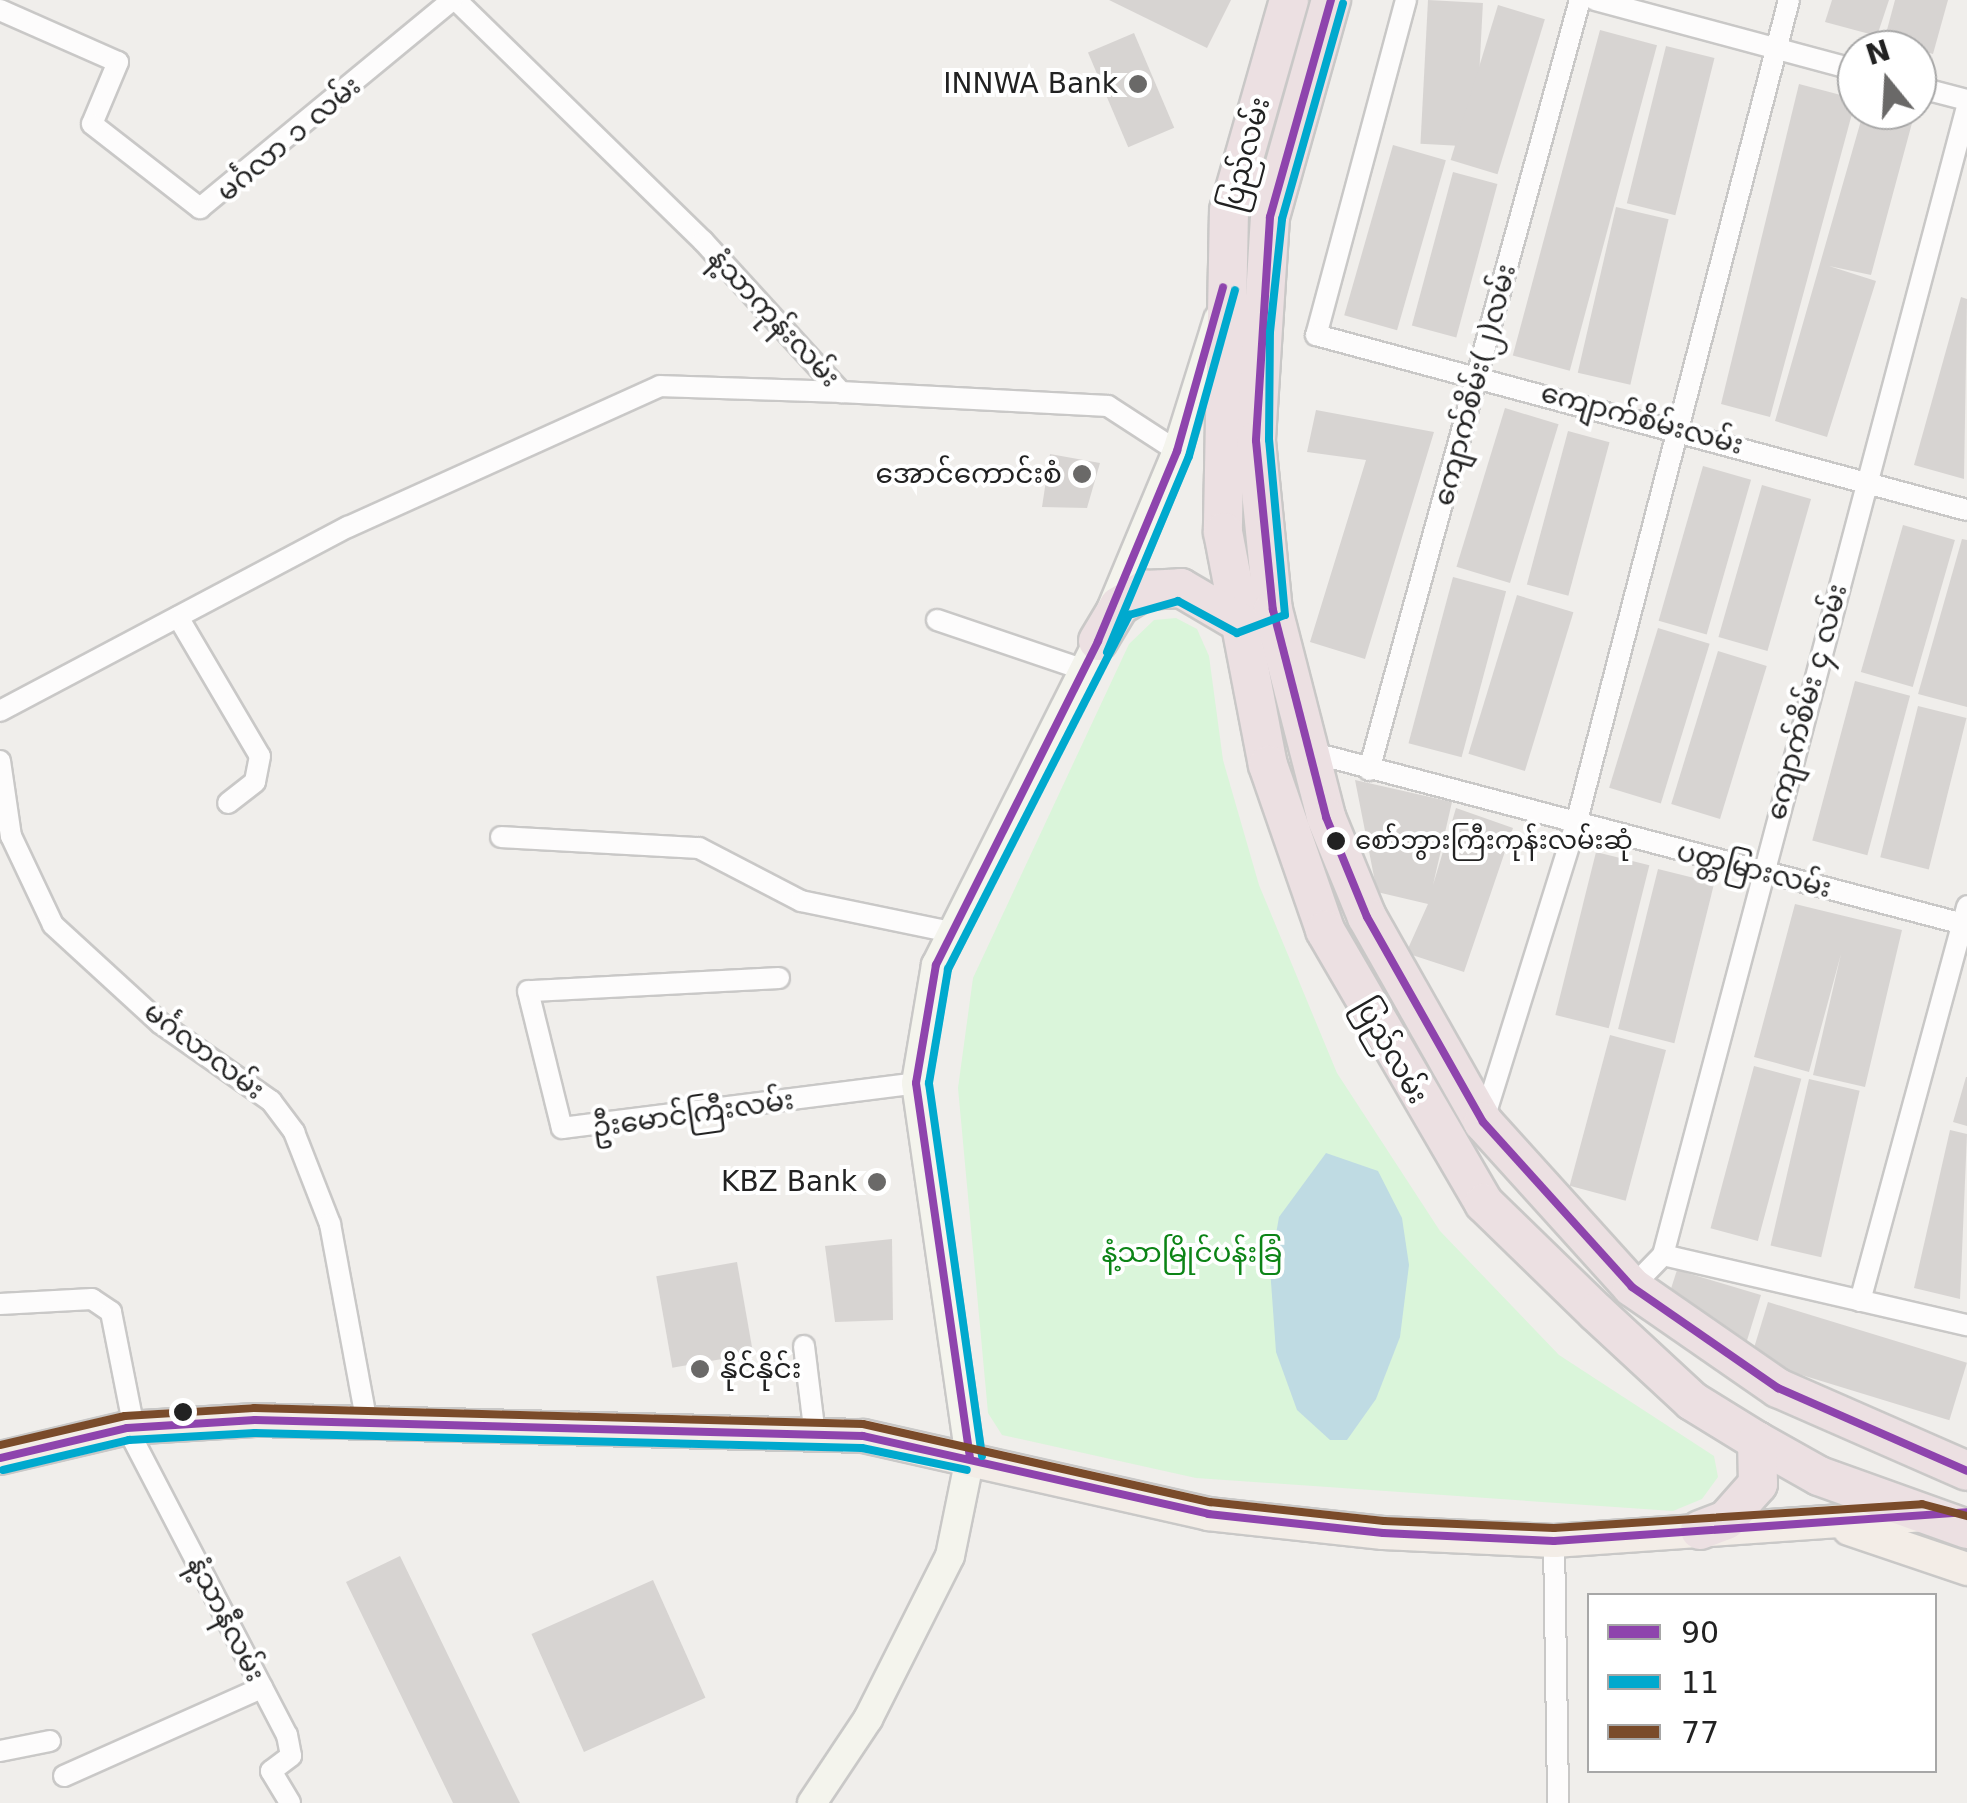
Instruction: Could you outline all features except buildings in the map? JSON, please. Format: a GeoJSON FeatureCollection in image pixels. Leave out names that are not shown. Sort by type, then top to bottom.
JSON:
{"type":"FeatureCollection","features":[{"type":"Feature","properties":{"kind":"highway","name":"ပြည်လမ်း"},"geometry":{"type":"LineString","coordinates":[[1289,0],[1229,210],[1221,311],[1239,442],[1268,765],[1325,930],[1474,1187],[1692,1401],[1757,1442],[1922,1516],[1967,1529]]}},
{"type":"Feature","properties":{"kind":"highway","name":"ပြည်လမ်း"},"geometry":{"type":"LineString","coordinates":[[1239,442],[1270,216],[1331,0]]}},
{"type":"Feature","properties":{"kind":"highway"},"geometry":{"type":"LineString","coordinates":[[1091,655],[1119,606],[1146,590],[1181,588],[1255,616]]}},
{"type":"Feature","properties":{"kind":"highway","name":"ပြည်လမ်း"},"geometry":{"type":"LineString","coordinates":[[1255,616],[1310,752],[1367,918],[1484,1122],[1632,1288],[1778,1388],[1967,1471]]}},
{"type":"Feature","properties":{"kind":"highway"},"geometry":{"type":"LineString","coordinates":[[1700,1530],[1752,1494],[1762,1468],[1757,1442]]}},
{"type":"Feature","properties":{"kind":"main road","name":"ပြည်လမ်း"},"geometry":{"type":"LineString","coordinates":[[1221,311],[1270,216]]}},
{"type":"Feature","properties":{"kind":"main road"},"geometry":{"type":"LineString","coordinates":[[812,1803],[868,1718],[950,1556],[970,1458],[916,1083],[936,965],[1091,655],[1179,445],[1221,311]]}},
{"type":"Feature","properties":{"kind":"main road"},"geometry":{"type":"LineString","coordinates":[[1179,445],[1239,442]]}},
{"type":"Feature","properties":{"kind":"main road"},"geometry":{"type":"LineString","coordinates":[[0,1458],[131,1428],[255,1420],[368,1429],[815,1436],[970,1458],[1208,1514],[1554,1541],[1967,1512]]}},
{"type":"Feature","properties":{"kind":"main road"},"geometry":{"type":"LineString","coordinates":[[1825,1522],[1967,1570]]}},
{"type":"Feature","properties":{"kind":"street","name":"မင်္ဂလာ ၁ လမ်း"},"geometry":{"type":"LineString","coordinates":[[0,10],[118,62],[92,124],[200,208],[454,0]]}},
{"type":"Feature","properties":{"kind":"street","name":"နံ့သာကုန်းလမ်း"},"geometry":{"type":"LineString","coordinates":[[454,0],[703,241],[841,392],[1108,406],[1179,445]]}},
{"type":"Feature","properties":{"kind":"street","name":"ကျောက်စိမ်းလမ်း"},"geometry":{"type":"LineString","coordinates":[[1406,0],[1316,335],[1478,374],[1967,510]]}},
{"type":"Feature","properties":{"kind":"street","name":"ကျောက်စိမ်း(၂)လမ်း"},"geometry":{"type":"LineString","coordinates":[[1369,770],[1580,0]]}},
{"type":"Feature","properties":{"kind":"street"},"geometry":{"type":"LineString","coordinates":[[1595,0],[1837,65]]}},
{"type":"Feature","properties":{"kind":"street"},"geometry":{"type":"LineString","coordinates":[[1484,1122],[1576,824],[1789,0]]}},
{"type":"Feature","properties":{"kind":"street"},"geometry":{"type":"LineString","coordinates":[[1937,93],[1967,103]]}},
{"type":"Feature","properties":{"kind":"street","name":"ကျောက်စိမ်း ၄ လမ်း"},"geometry":{"type":"LineString","coordinates":[[1632,1288],[1663,1255],[1760,872],[1967,103]]}},
{"type":"Feature","properties":{"kind":"street"},"geometry":{"type":"LineString","coordinates":[[0,711],[348,526],[660,386],[841,392]]}},
{"type":"Feature","properties":{"kind":"street"},"geometry":{"type":"LineString","coordinates":[[178,617],[260,756],[255,782],[228,803]]}},
{"type":"Feature","properties":{"kind":"street"},"geometry":{"type":"LineString","coordinates":[[937,620],[1091,655]]}},
{"type":"Feature","properties":{"kind":"street","name":"ပတ္တမြားလမ်း"},"geometry":{"type":"LineString","coordinates":[[1310,752],[1760,872],[1965,918]]}},
{"type":"Feature","properties":{"kind":"street","name":"မင်္ဂလာလမ်း"},"geometry":{"type":"LineString","coordinates":[[0,762],[11,836],[53,925],[160,1022],[271,1101],[294,1132],[330,1224],[368,1429]]}},
{"type":"Feature","properties":{"kind":"street"},"geometry":{"type":"LineString","coordinates":[[501,837],[699,848],[801,901],[951,932]]}},
{"type":"Feature","properties":{"kind":"street"},"geometry":{"type":"LineString","coordinates":[[1860,1301],[1965,918]]}},
{"type":"Feature","properties":{"kind":"street","name":"ဦးမောင်ကြီးလမ်း"},"geometry":{"type":"LineString","coordinates":[[779,978],[528,991],[562,1128],[916,1083]]}},
{"type":"Feature","properties":{"kind":"street"},"geometry":{"type":"LineString","coordinates":[[1663,1255],[1967,1325]]}},
{"type":"Feature","properties":{"kind":"street","name":"နံ့သာနီလမ်း"},"geometry":{"type":"LineString","coordinates":[[0,1304],[92,1299],[110,1312],[131,1428],[286,1734],[291,1756],[271,1771],[290,1803]]}},
{"type":"Feature","properties":{"kind":"street"},"geometry":{"type":"LineString","coordinates":[[804,1346],[815,1436]]}},
{"type":"Feature","properties":{"kind":"street"},"geometry":{"type":"LineString","coordinates":[[1554,1541],[1558,1803]]}},
{"type":"Feature","properties":{"kind":"street"},"geometry":{"type":"LineString","coordinates":[[64,1776],[262,1688]]}},
{"type":"Feature","properties":{"kind":"street"},"geometry":{"type":"LineString","coordinates":[[0,1752],[50,1741]]}},
{"type":"Feature","properties":{"kind":"green space","name":"နံ့သာမြိုင်ပန်းခြံ"},"geometry":{"type":"Polygon","coordinates":[[[1176,618],[1197,629],[1209,656],[1223,760],[1259,885],[1337,1073],[1440,1231],[1559,1355],[1714,1456],[1718,1477],[1702,1499],[1673,1511],[1196,1478],[1002,1435],[988,1413],[958,1088],[973,978],[1129,644],[1154,620],[1176,618]]]}},
{"type":"Feature","properties":{"kind":"water"},"geometry":{"type":"Polygon","coordinates":[[[1326,1153],[1378,1171],[1402,1218],[1409,1265],[1400,1337],[1376,1399],[1347,1440],[1330,1440],[1297,1410],[1276,1352],[1270,1268],[1279,1217],[1326,1153]]]}},
{"type":"Feature","properties":{"kind":"transit line","name":"90"},"geometry":{"type":"LineString","coordinates":[[1331,0],[1270,217],[1256,441],[1273,610],[1326,817],[1367,917],[1483,1122],[1632,1287],[1778,1388],[1967,1471]]}},
{"type":"Feature","properties":{"kind":"transit line","name":"11"},"geometry":{"type":"LineString","coordinates":[[982,1456],[929,1083],[948,969],[1129,615],[1178,601],[1237,633],[1285,615],[1269,440],[1270,332],[1282,219],[1343,3]]}},
{"type":"Feature","properties":{"kind":"transit line","name":"90"},"geometry":{"type":"LineString","coordinates":[[970,1458],[916,1083],[936,965],[1098,641],[1177,451],[1223,287]]}},
{"type":"Feature","properties":{"kind":"transit line","name":"11"},"geometry":{"type":"LineString","coordinates":[[1107,652],[1189,456],[1235,290]]}},
{"type":"Feature","properties":{"kind":"transit line","name":"77"},"geometry":{"type":"LineString","coordinates":[[0,1445],[125,1416],[254,1408],[863,1424],[1210,1502],[1384,1521],[1554,1528],[1922,1504],[1967,1516]]}},
{"type":"Feature","properties":{"kind":"transit line","name":"90"},"geometry":{"type":"LineString","coordinates":[[0,1458],[127,1428],[255,1420],[863,1436],[1208,1514],[1383,1533],[1554,1541],[1967,1512]]}},
{"type":"Feature","properties":{"kind":"transit line","name":"11"},"geometry":{"type":"LineString","coordinates":[[3,1470],[129,1440],[255,1433],[862,1448],[967,1470]]}},
{"type":"Feature","properties":{"kind":"place","name":"INNWA Bank"},"geometry":{"type":"Point","coordinates":[1138,84]}},
{"type":"Feature","properties":{"kind":"place","name":"အောင်ကောင်းစံ"},"geometry":{"type":"Point","coordinates":[1082,474]}},
{"type":"Feature","properties":{"kind":"place","name":"စော်ဘွားကြီးကုန်းလမ်းဆုံ"},"geometry":{"type":"Point","coordinates":[1336,841]}},
{"type":"Feature","properties":{"kind":"place","name":"KBZ Bank"},"geometry":{"type":"Point","coordinates":[877,1182]}},
{"type":"Feature","properties":{"kind":"place","name":"နိုင်နိုင်း"},"geometry":{"type":"Point","coordinates":[700,1369]}}]}
